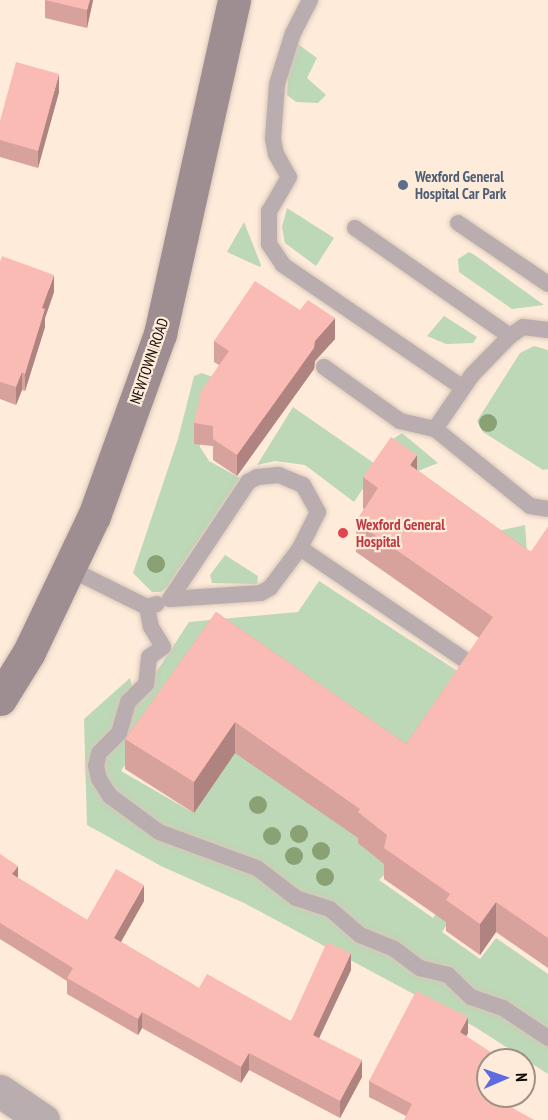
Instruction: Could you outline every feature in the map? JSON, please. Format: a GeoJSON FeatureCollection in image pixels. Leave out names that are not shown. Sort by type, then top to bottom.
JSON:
{"type":"FeatureCollection","features":[{"type":"Feature","properties":{"kind":"main road","name":"NEWTOWN ROAD"},"geometry":{"type":"LineString","coordinates":[[0,699],[29,652],[94,516],[160,334],[234,0]]}},
{"type":"Feature","properties":{"kind":"street"},"geometry":{"type":"LineString","coordinates":[[0,1092],[43,1120]]}},
{"type":"Feature","properties":{"kind":"lane"},"geometry":{"type":"LineString","coordinates":[[310,0],[293,33],[277,84],[273,140],[276,154],[289,177],[268,211],[268,244],[283,266],[462,387]]}},
{"type":"Feature","properties":{"kind":"lane"},"geometry":{"type":"LineString","coordinates":[[458,223],[548,284]]}},
{"type":"Feature","properties":{"kind":"lane"},"geometry":{"type":"LineString","coordinates":[[355,228],[510,336]]}},
{"type":"Feature","properties":{"kind":"lane"},"geometry":{"type":"LineString","coordinates":[[435,429],[462,387],[510,336],[524,327],[548,330]]}},
{"type":"Feature","properties":{"kind":"lane"},"geometry":{"type":"LineString","coordinates":[[324,367],[400,421],[435,429],[530,506],[548,509]]}},
{"type":"Feature","properties":{"kind":"lane"},"geometry":{"type":"LineString","coordinates":[[68,568],[147,607],[170,599],[261,593],[300,548],[318,512],[316,503],[303,485],[290,478],[257,477],[248,482],[170,599]]}},
{"type":"Feature","properties":{"kind":"lane"},"geometry":{"type":"LineString","coordinates":[[300,548],[469,663]]}},
{"type":"Feature","properties":{"kind":"lane"},"geometry":{"type":"LineString","coordinates":[[147,607],[151,627],[163,647],[149,657],[146,684],[128,702],[119,733],[99,753],[96,766],[99,779],[110,796],[159,832],[257,868],[296,898],[330,909],[360,935],[393,948],[420,968],[448,975],[471,997],[503,1008],[548,1038]]}},
{"type":"Feature","properties":{"kind":"green space"},"geometry":{"type":"Polygon","coordinates":[[[298,44],[317,58],[307,78],[326,95],[318,103],[296,102],[287,95],[288,77],[298,44]]]}},
{"type":"Feature","properties":{"kind":"green space"},"geometry":{"type":"Polygon","coordinates":[[[287,208],[334,238],[316,266],[285,243],[282,227],[287,208]]]}},
{"type":"Feature","properties":{"kind":"green space"},"geometry":{"type":"Polygon","coordinates":[[[244,222],[261,265],[260,267],[227,252],[244,222]]]}},
{"type":"Feature","properties":{"kind":"green space"},"geometry":{"type":"Polygon","coordinates":[[[469,252],[544,305],[512,309],[459,272],[458,259],[469,252]]]}},
{"type":"Feature","properties":{"kind":"green space"},"geometry":{"type":"Polygon","coordinates":[[[444,316],[477,337],[473,343],[446,344],[427,336],[444,316]]]}},
{"type":"Feature","properties":{"kind":"green space"},"geometry":{"type":"Polygon","coordinates":[[[534,346],[548,350],[548,469],[543,470],[483,432],[477,421],[520,353],[534,346]]]}},
{"type":"Feature","properties":{"kind":"green space"},"geometry":{"type":"Polygon","coordinates":[[[202,373],[220,380],[205,410],[200,447],[209,461],[240,478],[167,587],[161,592],[152,592],[133,573],[178,439],[194,376],[202,373]]]}},
{"type":"Feature","properties":{"kind":"green space"},"geometry":{"type":"Polygon","coordinates":[[[293,407],[378,466],[354,502],[305,465],[275,461],[257,465],[293,407]]]}},
{"type":"Feature","properties":{"kind":"green space"},"geometry":{"type":"Polygon","coordinates":[[[402,433],[438,463],[413,473],[498,531],[525,525],[527,553],[382,458],[393,439],[402,433]]]}},
{"type":"Feature","properties":{"kind":"green space"},"geometry":{"type":"Polygon","coordinates":[[[225,555],[258,576],[257,584],[212,583],[210,575],[225,555]]]}},
{"type":"Feature","properties":{"kind":"green space"},"geometry":{"type":"Polygon","coordinates":[[[319,581],[465,676],[403,767],[208,635],[121,771],[194,813],[245,737],[380,794],[393,866],[379,880],[433,918],[447,898],[459,906],[442,932],[480,959],[496,938],[548,974],[548,1074],[536,1066],[536,1048],[508,1048],[475,1027],[244,903],[161,866],[87,825],[84,719],[130,678],[136,703],[189,622],[298,612],[319,581]]]}},
{"type":"Feature","properties":{"kind":"building"},"geometry":{"type":"Polygon","coordinates":[[[45,0],[90,0],[87,10],[45,0]]]}},
{"type":"Feature","properties":{"kind":"building"},"geometry":{"type":"Polygon","coordinates":[[[16,62],[59,74],[38,151],[0,140],[0,121],[16,62]]]}},
{"type":"Feature","properties":{"kind":"building"},"geometry":{"type":"Polygon","coordinates":[[[2,256],[54,275],[42,308],[45,309],[25,374],[22,372],[16,387],[0,382],[0,262],[2,256]]]}},
{"type":"Feature","properties":{"kind":"building"},"geometry":{"type":"Polygon","coordinates":[[[255,281],[300,310],[308,300],[335,318],[315,341],[314,348],[237,455],[213,439],[213,426],[194,423],[201,391],[229,351],[214,341],[255,281]]]}},
{"type":"Feature","properties":{"kind":"building"},"geometry":{"type":"Polygon","coordinates":[[[391,437],[417,455],[410,465],[531,552],[548,527],[548,938],[496,902],[480,924],[446,900],[450,894],[384,848],[387,835],[358,812],[360,809],[235,722],[194,782],[125,739],[216,612],[406,744],[493,617],[356,522],[378,488],[363,477],[391,437]]]}},
{"type":"Feature","properties":{"kind":"building"},"geometry":{"type":"Polygon","coordinates":[[[0,854],[18,866],[12,874],[87,920],[116,869],[144,885],[114,938],[199,988],[207,974],[291,1021],[327,942],[351,953],[313,1035],[362,1060],[340,1101],[249,1053],[241,1067],[142,1012],[138,1019],[67,978],[73,968],[0,923],[0,854]]]}},
{"type":"Feature","properties":{"kind":"building"},"geometry":{"type":"Polygon","coordinates":[[[416,991],[468,1017],[460,1032],[485,1048],[476,1048],[476,1108],[513,1108],[534,1120],[404,1120],[412,1104],[369,1081],[416,991]]]}},
{"type":"Feature","properties":{"kind":"place","name":"Wexford General Hospital Car Park"},"geometry":{"type":"Point","coordinates":[403,185]}},
{"type":"Feature","properties":{"kind":"place","name":"Wexford General Hospital"},"geometry":{"type":"Point","coordinates":[343,533]}}]}
